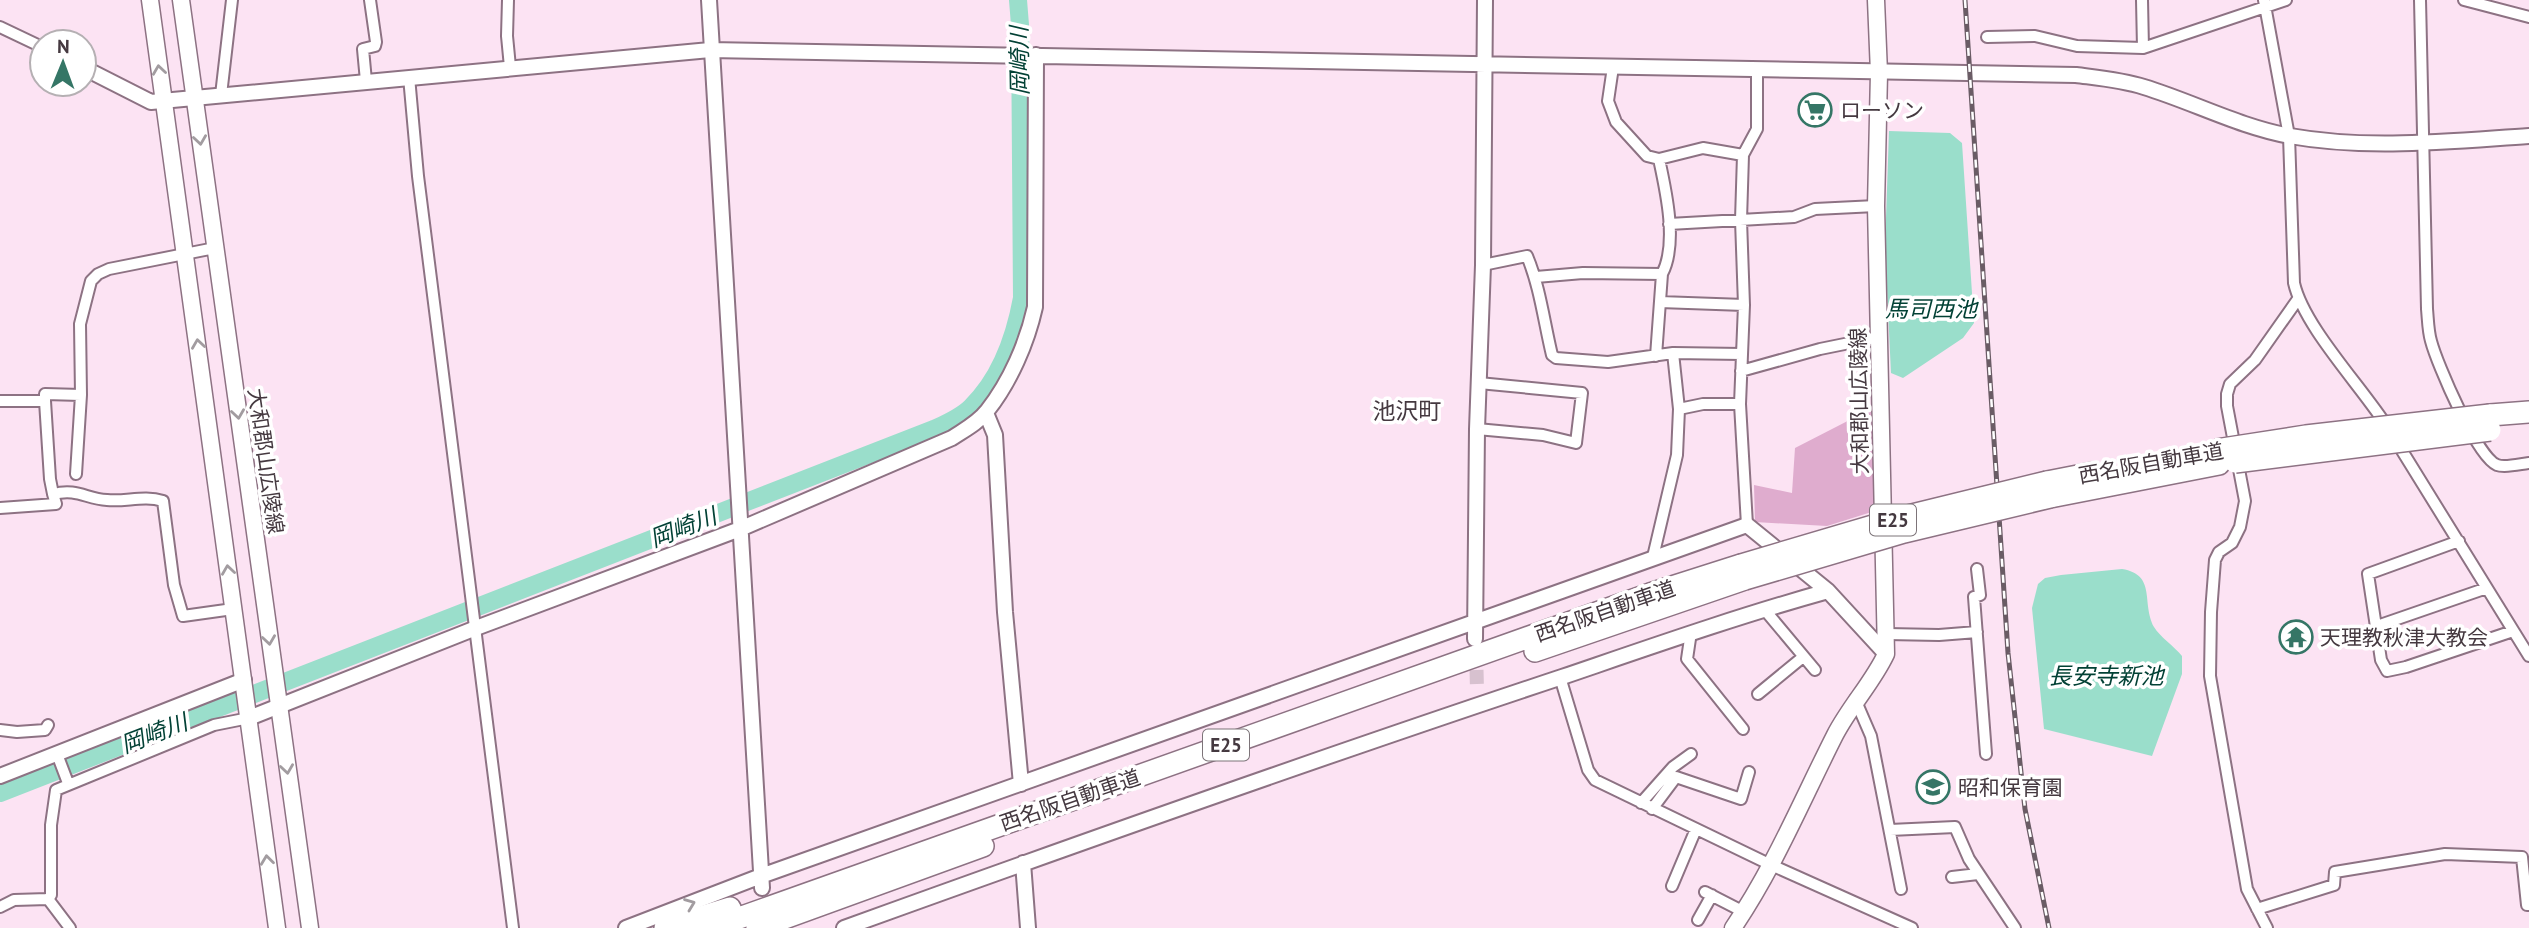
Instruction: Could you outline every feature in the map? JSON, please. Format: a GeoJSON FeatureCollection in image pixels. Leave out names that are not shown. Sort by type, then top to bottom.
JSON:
{"type":"FeatureCollection","features":[{"type":"Feature","properties":{"kind":"highway","name":"西名阪自動車道"},"geometry":{"type":"LineString","coordinates":[[711,928],[1650,594],[1904,532],[2049,489],[2217,457],[2490,422],[2529,412]]}},
{"type":"Feature","properties":{"kind":"highway","name":"西名阪自動車道"},"geometry":{"type":"LineString","coordinates":[[2490,422],[2529,426]]}},
{"type":"Feature","properties":{"kind":"highway","name":"西名阪自動車道"},"geometry":{"type":"LineString","coordinates":[[757,928],[1642,613],[1743,572]]}},
{"type":"Feature","properties":{"kind":"highway"},"geometry":{"type":"LineString","coordinates":[[665,928],[1001,824]]}},
{"type":"Feature","properties":{"kind":"highway"},"geometry":{"type":"LineString","coordinates":[[781,928],[876,884]]}},
{"type":"Feature","properties":{"kind":"main road"},"geometry":{"type":"LineString","coordinates":[[150,0],[277,928]]}},
{"type":"Feature","properties":{"kind":"main road","name":"大和郡山広陵線"},"geometry":{"type":"LineString","coordinates":[[181,0],[310,928]]}},
{"type":"Feature","properties":{"kind":"main road","name":"大和郡山広陵線"},"geometry":{"type":"LineString","coordinates":[[1733,928],[1787,835],[1836,733],[1886,653],[1876,206],[1879,73],[1876,0]]}},
{"type":"Feature","properties":{"kind":"street"},"geometry":{"type":"LineString","coordinates":[[221,95],[232,0]]}},
{"type":"Feature","properties":{"kind":"street"},"geometry":{"type":"LineString","coordinates":[[366,81],[363,50],[374,46],[376,42],[370,0]]}},
{"type":"Feature","properties":{"kind":"street"},"geometry":{"type":"LineString","coordinates":[[508,0],[510,67]]}},
{"type":"Feature","properties":{"kind":"street"},"geometry":{"type":"LineString","coordinates":[[709,0],[762,882]]}},
{"type":"Feature","properties":{"kind":"street"},"geometry":{"type":"LineString","coordinates":[[1475,639],[1477,429],[1483,265],[1485,0]]}},
{"type":"Feature","properties":{"kind":"street"},"geometry":{"type":"LineString","coordinates":[[2143,0],[2143,48]]}},
{"type":"Feature","properties":{"kind":"street"},"geometry":{"type":"LineString","coordinates":[[1987,37],[2035,36],[2077,46],[2143,48],[2264,3],[2286,0]]}},
{"type":"Feature","properties":{"kind":"street"},"geometry":{"type":"LineString","coordinates":[[2420,0],[2430,340],[2455,400],[2480,449],[2488,459],[2498,466],[2529,463]]}},
{"type":"Feature","properties":{"kind":"street"},"geometry":{"type":"LineString","coordinates":[[2465,0],[2529,16]]}},
{"type":"Feature","properties":{"kind":"street"},"geometry":{"type":"LineString","coordinates":[[2264,3],[2289,136],[2294,283],[2298,299],[2370,399],[2529,656]]}},
{"type":"Feature","properties":{"kind":"street"},"geometry":{"type":"LineString","coordinates":[[0,27],[28,40]]}},
{"type":"Feature","properties":{"kind":"street"},"geometry":{"type":"LineString","coordinates":[[98,75],[151,102],[710,50],[2076,75],[2141,86],[2229,118],[2289,136],[2359,143],[2529,136]]}},
{"type":"Feature","properties":{"kind":"street"},"geometry":{"type":"LineString","coordinates":[[48,899],[51,895],[51,825],[56,790],[68,783],[739,525],[952,438],[970,427],[986,412],[1015,362],[1030,331],[1035,307],[1037,271],[1033,55]]}},
{"type":"Feature","properties":{"kind":"street"},"geometry":{"type":"LineString","coordinates":[[1613,66],[1608,101],[1615,122],[1647,156],[1659,159],[1703,148],[1743,155]]}},
{"type":"Feature","properties":{"kind":"street"},"geometry":{"type":"LineString","coordinates":[[1757,70],[1757,129],[1743,155],[1741,220],[1744,305],[1740,404],[1747,525],[1828,592],[1886,653]]}},
{"type":"Feature","properties":{"kind":"street"},"geometry":{"type":"LineString","coordinates":[[409,77],[420,190],[513,928]]}},
{"type":"Feature","properties":{"kind":"street"},"geometry":{"type":"LineString","coordinates":[[1656,356],[1669,224],[1659,159]]}},
{"type":"Feature","properties":{"kind":"street"},"geometry":{"type":"LineString","coordinates":[[1669,224],[1794,217],[1815,209],[1876,206]]}},
{"type":"Feature","properties":{"kind":"street"},"geometry":{"type":"LineString","coordinates":[[76,483],[81,395],[80,324],[91,282],[97,274],[109,269],[215,248]]}},
{"type":"Feature","properties":{"kind":"street"},"geometry":{"type":"LineString","coordinates":[[1483,265],[1527,256],[1536,277],[1552,355],[1556,358],[1608,362],[1673,353],[1742,354]]}},
{"type":"Feature","properties":{"kind":"street"},"geometry":{"type":"LineString","coordinates":[[1536,277],[1583,273],[1662,274]]}},
{"type":"Feature","properties":{"kind":"street"},"geometry":{"type":"LineString","coordinates":[[2267,928],[2247,889],[2210,676],[2211,611],[2215,559],[2219,552],[2232,543],[2240,527],[2245,501],[2227,394],[2230,384],[2255,360],[2298,299]]}},
{"type":"Feature","properties":{"kind":"street"},"geometry":{"type":"LineString","coordinates":[[1660,302],[1744,305]]}},
{"type":"Feature","properties":{"kind":"street"},"geometry":{"type":"LineString","coordinates":[[1741,371],[1820,349],[1879,337]]}},
{"type":"Feature","properties":{"kind":"street"},"geometry":{"type":"LineString","coordinates":[[1653,557],[1677,455],[1679,409],[1673,353]]}},
{"type":"Feature","properties":{"kind":"street"},"geometry":{"type":"LineString","coordinates":[[1477,429],[1543,435],[1576,443],[1582,393],[1479,383]]}},
{"type":"Feature","properties":{"kind":"street"},"geometry":{"type":"LineString","coordinates":[[0,508],[56,505],[50,479],[45,394],[81,395]]}},
{"type":"Feature","properties":{"kind":"street"},"geometry":{"type":"LineString","coordinates":[[0,401],[45,401]]}},
{"type":"Feature","properties":{"kind":"street"},"geometry":{"type":"LineString","coordinates":[[1679,409],[1703,404],[1740,404]]}},
{"type":"Feature","properties":{"kind":"street"},"geometry":{"type":"LineString","coordinates":[[986,412],[995,435],[1005,612],[1020,784]]}},
{"type":"Feature","properties":{"kind":"street"},"geometry":{"type":"LineString","coordinates":[[76,483],[110,501],[147,498],[163,501],[174,585],[183,616],[233,609]]}},
{"type":"Feature","properties":{"kind":"street"},"geometry":{"type":"LineString","coordinates":[[53,494],[76,483]]}},
{"type":"Feature","properties":{"kind":"street"},"geometry":{"type":"LineString","coordinates":[[626,928],[762,882],[1020,784],[1747,525]]}},
{"type":"Feature","properties":{"kind":"street"},"geometry":{"type":"LineString","coordinates":[[2459,541],[2368,574],[2381,660],[2387,671],[2512,631]]}},
{"type":"Feature","properties":{"kind":"street"},"geometry":{"type":"LineString","coordinates":[[1977,569],[1980,595],[1973,597],[1986,754]]}},
{"type":"Feature","properties":{"kind":"street"},"geometry":{"type":"LineString","coordinates":[[2377,626],[2487,588]]}},
{"type":"Feature","properties":{"kind":"street"},"geometry":{"type":"LineString","coordinates":[[844,928],[1478,696],[1560,677],[1690,632],[1828,592]]}},
{"type":"Feature","properties":{"kind":"street"},"geometry":{"type":"LineString","coordinates":[[1764,609],[1815,670]]}},
{"type":"Feature","properties":{"kind":"street"},"geometry":{"type":"LineString","coordinates":[[1690,632],[1687,659],[1742,729]]}},
{"type":"Feature","properties":{"kind":"street"},"geometry":{"type":"LineString","coordinates":[[1887,634],[1939,635],[1977,632]]}},
{"type":"Feature","properties":{"kind":"street"},"geometry":{"type":"LineString","coordinates":[[1758,694],[1803,657]]}},
{"type":"Feature","properties":{"kind":"street"},"geometry":{"type":"LineString","coordinates":[[1560,677],[1590,774],[1595,780],[1769,864],[1912,928]]}},
{"type":"Feature","properties":{"kind":"street"},"geometry":{"type":"LineString","coordinates":[[0,776],[244,683]]}},
{"type":"Feature","properties":{"kind":"street"},"geometry":{"type":"LineString","coordinates":[[1855,699],[1871,736],[1901,889]]}},
{"type":"Feature","properties":{"kind":"street"},"geometry":{"type":"LineString","coordinates":[[0,730],[35,732],[45,730],[48,725]]}},
{"type":"Feature","properties":{"kind":"street"},"geometry":{"type":"LineString","coordinates":[[57,754],[68,783]]}},
{"type":"Feature","properties":{"kind":"street"},"geometry":{"type":"LineString","coordinates":[[1641,803],[1673,767],[1691,754]]}},
{"type":"Feature","properties":{"kind":"street"},"geometry":{"type":"LineString","coordinates":[[1652,809],[1676,777],[1741,799],[1749,772]]}},
{"type":"Feature","properties":{"kind":"street"},"geometry":{"type":"LineString","coordinates":[[1890,830],[1955,827],[1969,859],[2015,928]]}},
{"type":"Feature","properties":{"kind":"street"},"geometry":{"type":"LineString","coordinates":[[1672,886],[1696,829]]}},
{"type":"Feature","properties":{"kind":"street"},"geometry":{"type":"LineString","coordinates":[[2257,909],[2334,885],[2335,872],[2445,854],[2522,857],[2529,905]]}},
{"type":"Feature","properties":{"kind":"street"},"geometry":{"type":"LineString","coordinates":[[1023,863],[1028,928]]}},
{"type":"Feature","properties":{"kind":"street"},"geometry":{"type":"LineString","coordinates":[[1952,877],[1978,874]]}},
{"type":"Feature","properties":{"kind":"street"},"geometry":{"type":"LineString","coordinates":[[1698,920],[1709,894],[1744,912]]}},
{"type":"Feature","properties":{"kind":"street"},"geometry":{"type":"LineString","coordinates":[[0,907],[14,901],[48,899]]}},
{"type":"Feature","properties":{"kind":"street"},"geometry":{"type":"LineString","coordinates":[[48,899],[69,928]]}},
{"type":"Feature","properties":{"kind":"shaded area"},"geometry":{"type":"Polygon","coordinates":[[[1871,409],[1878,510],[1827,526],[1755,522],[1754,485],[1792,493],[1795,448],[1871,409]]]}},
{"type":"Feature","properties":{"kind":"water","name":"馬司西池"},"geometry":{"type":"Polygon","coordinates":[[[1889,131],[1950,133],[1962,143],[1974,323],[1963,338],[1903,378],[1891,373],[1885,247],[1889,131]]]}},
{"type":"Feature","properties":{"kind":"water","name":"長安寺新池"},"geometry":{"type":"Polygon","coordinates":[[[2122,569],[2140,577],[2144,583],[2154,627],[2182,656],[2182,674],[2152,756],[2044,729],[2032,608],[2038,584],[2045,578],[2061,575],[2122,569]]]}},
{"type":"Feature","properties":{"kind":"waterway","name":"岡崎川"},"geometry":{"type":"LineString","coordinates":[[0,793],[934,429],[967,411],[990,384],[1005,356],[1022,298],[1018,0]]}},
{"type":"Feature","properties":{"kind":"tunnel"},"geometry":{"type":"LineString","coordinates":[[1476,649],[1477,690]]}},
{"type":"Feature","properties":{"kind":"railway"},"geometry":{"type":"LineString","coordinates":[[1965,0],[2008,653],[2025,809],[2049,928]]}},
{"type":"Feature","properties":{"kind":"place","name":"ローソン"},"geometry":{"type":"Point","coordinates":[1815,110]}},
{"type":"Feature","properties":{"kind":"place","name":"天理教秋津大教会"},"geometry":{"type":"Point","coordinates":[2296,637]}},
{"type":"Feature","properties":{"kind":"place","name":"昭和保育園"},"geometry":{"type":"Point","coordinates":[1933,787]}},
{"type":"Feature","properties":{"kind":"district","name":"池沢町"},"geometry":{"type":"Point","coordinates":[1407,410]}}]}
